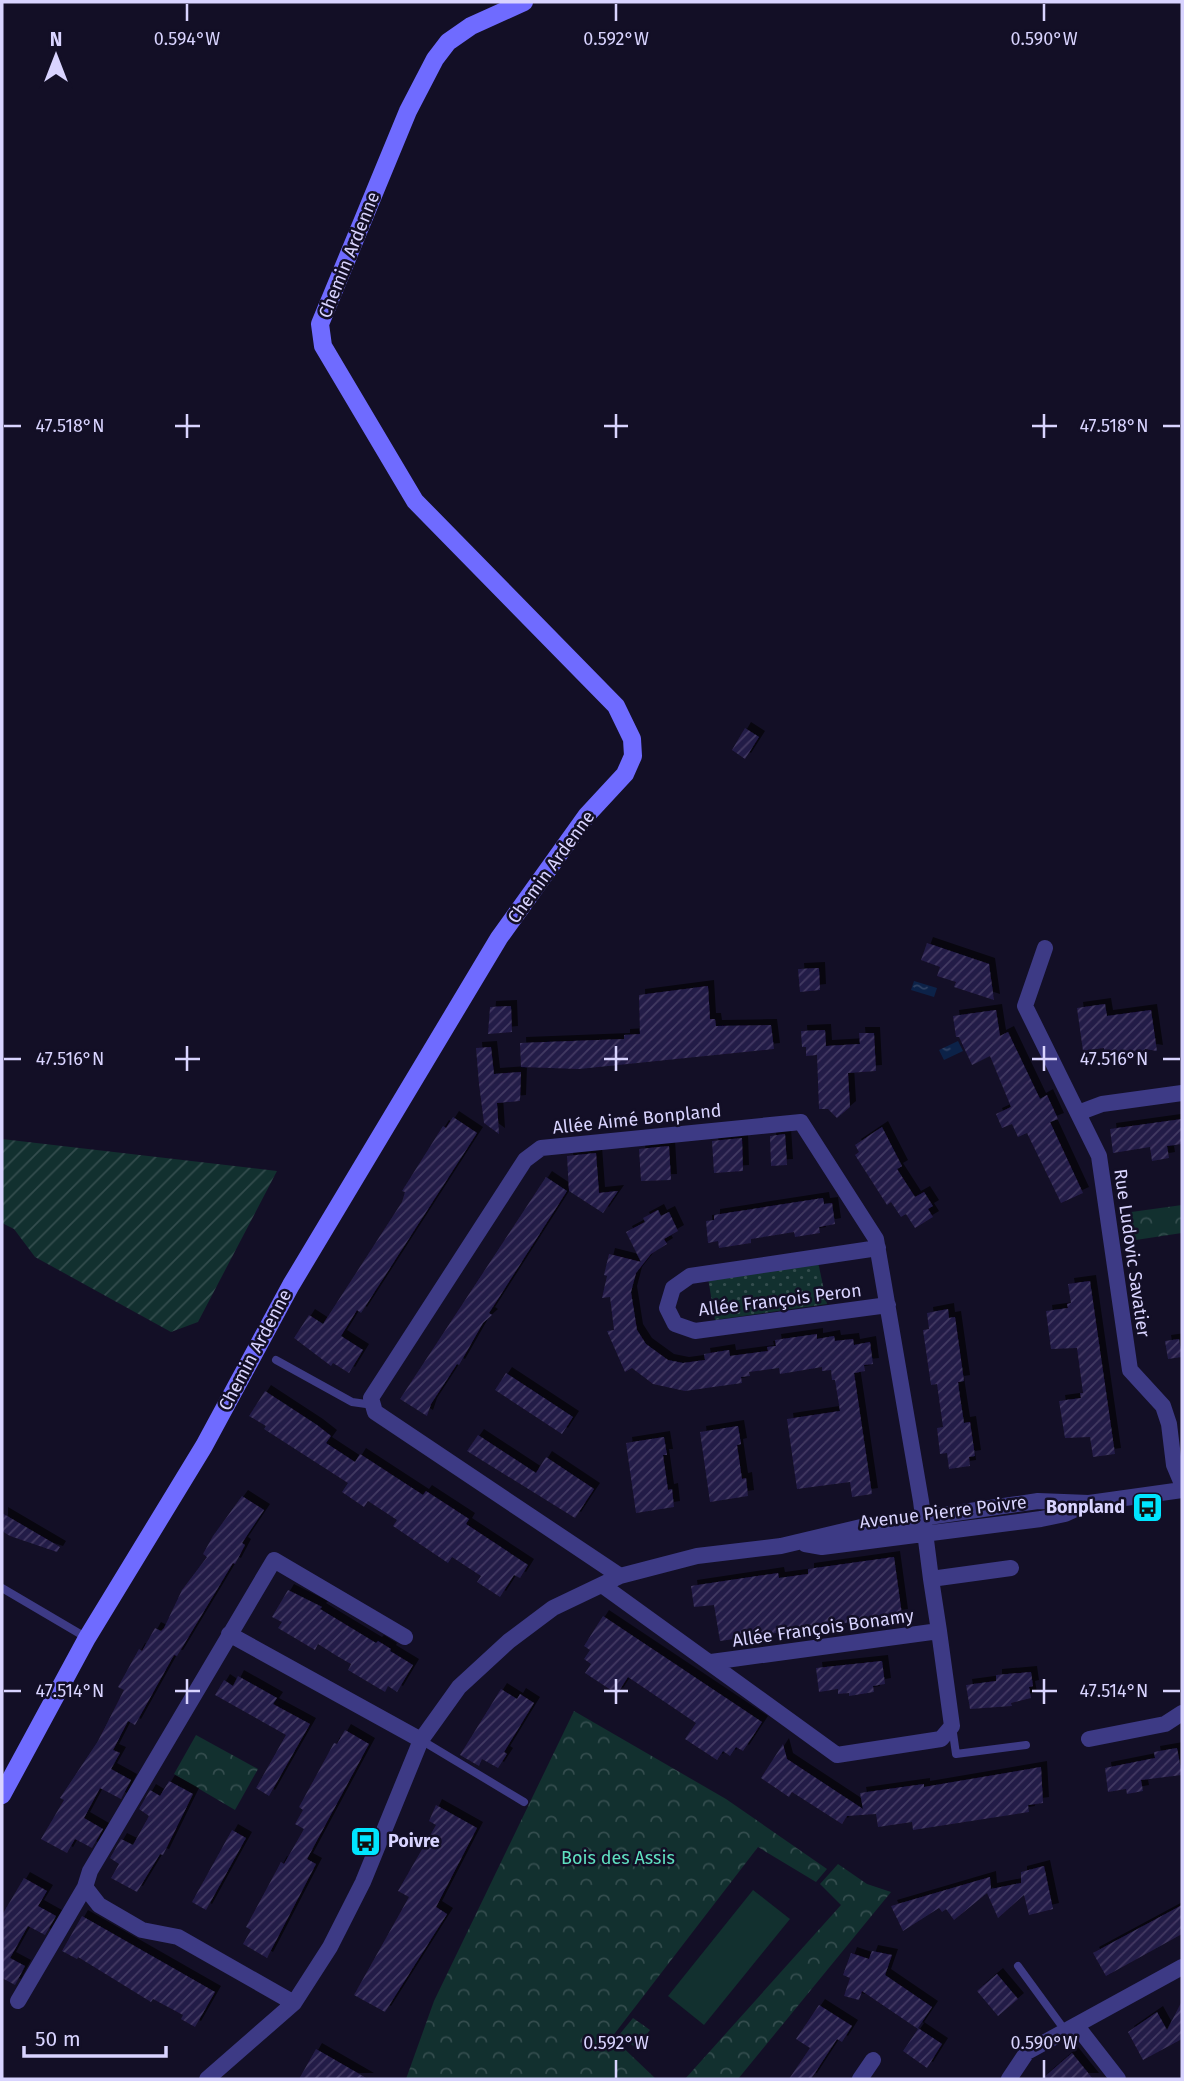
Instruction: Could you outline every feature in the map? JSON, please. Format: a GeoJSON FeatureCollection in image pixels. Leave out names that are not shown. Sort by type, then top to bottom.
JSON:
{"type":"FeatureCollection","features":[{"type":"Feature","properties":{"kind":"street","name":"Chemin Ardenne"},"geometry":{"type":"LineString","coordinates":[[2,1795],[88,1638],[204,1446],[298,1273],[499,938],[587,815],[625,774],[633,756],[632,739],[617,706],[415,501],[323,346],[320,324],[408,111],[435,59],[448,43],[471,26],[524,2]]}},
{"type":"Feature","properties":{"kind":"street","name":"Rue Ludovic Savatier"},"geometry":{"type":"LineString","coordinates":[[1045,948],[1025,1006],[1099,1156],[1130,1370],[1163,1406],[1169,1424],[1174,1465],[1182,1484]]}},
{"type":"Feature","properties":{"kind":"street"},"geometry":{"type":"LineString","coordinates":[[1078,1113],[1102,1104],[1182,1093]]}},
{"type":"Feature","properties":{"kind":"street","name":"Allée Aimé Bonpland"},"geometry":{"type":"LineString","coordinates":[[373,1405],[371,1398],[524,1160],[541,1147],[800,1122],[876,1239],[923,1526]]}},
{"type":"Feature","properties":{"kind":"street","name":"Allée François Peron"},"geometry":{"type":"LineString","coordinates":[[878,1248],[690,1276],[673,1288],[667,1308],[675,1324],[695,1331],[888,1305]]}},
{"type":"Feature","properties":{"kind":"street"},"geometry":{"type":"LineString","coordinates":[[373,1405],[374,1412],[620,1576]]}},
{"type":"Feature","properties":{"kind":"street","name":"Avenue Pierre Poivre"},"geometry":{"type":"LineString","coordinates":[[207,2079],[294,2003],[330,1947],[363,1882],[421,1740],[459,1687],[509,1641],[554,1608],[620,1576],[697,1556],[799,1543],[861,1527],[923,1526],[1038,1501],[1089,1503],[1182,1490]]}},
{"type":"Feature","properties":{"kind":"street","name":"Allée François Bonamy"},"geometry":{"type":"LineString","coordinates":[[602,1585],[837,1755],[941,1739],[952,1726],[923,1526]]}},
{"type":"Feature","properties":{"kind":"street"},"geometry":{"type":"LineString","coordinates":[[18,2001],[85,1887],[90,1871],[274,1560],[405,1637]]}},
{"type":"Feature","properties":{"kind":"street"},"geometry":{"type":"LineString","coordinates":[[931,1579],[1011,1568]]}},
{"type":"Feature","properties":{"kind":"street","name":"Allée François Bonamy"},"geometry":{"type":"LineString","coordinates":[[711,1662],[939,1630]]}},
{"type":"Feature","properties":{"kind":"street"},"geometry":{"type":"LineString","coordinates":[[229,1634],[421,1740]]}},
{"type":"Feature","properties":{"kind":"street"},"geometry":{"type":"LineString","coordinates":[[1089,1739],[1145,1730],[1165,1724],[1182,1713]]}},
{"type":"Feature","properties":{"kind":"street"},"geometry":{"type":"LineString","coordinates":[[85,1887],[99,1905],[142,1930],[178,1937],[294,2003]]}},
{"type":"Feature","properties":{"kind":"street"},"geometry":{"type":"LineString","coordinates":[[1009,2079],[1027,2052],[1182,1967]]}},
{"type":"Feature","properties":{"kind":"street"},"geometry":{"type":"LineString","coordinates":[[1070,2027],[1118,2079]]}},
{"type":"Feature","properties":{"kind":"street"},"geometry":{"type":"LineString","coordinates":[[860,2079],[873,2060]]}},
{"type":"Feature","properties":{"kind":"lane"},"geometry":{"type":"LineString","coordinates":[[276,1360],[352,1402],[373,1405]]}},
{"type":"Feature","properties":{"kind":"lane"},"geometry":{"type":"LineString","coordinates":[[2,1588],[88,1638]]}},
{"type":"Feature","properties":{"kind":"lane"},"geometry":{"type":"LineString","coordinates":[[952,1726],[956,1754],[1026,1745]]}},
{"type":"Feature","properties":{"kind":"lane"},"geometry":{"type":"LineString","coordinates":[[421,1740],[524,1802]]}},
{"type":"Feature","properties":{"kind":"lane"},"geometry":{"type":"LineString","coordinates":[[1018,1966],[1070,2027]]}},
{"type":"Feature","properties":{"kind":"green space"},"geometry":{"type":"Polygon","coordinates":[[[2,1139],[277,1171],[198,1322],[171,1332],[35,1257],[14,1229],[2,1223],[2,1139]]]}},
{"type":"Feature","properties":{"kind":"green space"},"geometry":{"type":"Polygon","coordinates":[[[1182,1205],[1182,1233],[1129,1241],[1124,1213],[1182,1205]]]}},
{"type":"Feature","properties":{"kind":"green space"},"geometry":{"type":"Polygon","coordinates":[[[818,1262],[827,1304],[715,1320],[708,1278],[818,1262]]]}},
{"type":"Feature","properties":{"kind":"green space","name":"Bois des Assis"},"geometry":{"type":"Polygon","coordinates":[[[574,1711],[726,1799],[827,1869],[816,1882],[758,1847],[612,2037],[656,2079],[406,2079],[434,2001],[574,1711]]]}},
{"type":"Feature","properties":{"kind":"green space"},"geometry":{"type":"Polygon","coordinates":[[[196,1735],[258,1769],[235,1810],[174,1774],[196,1735]]]}},
{"type":"Feature","properties":{"kind":"green space"},"geometry":{"type":"Polygon","coordinates":[[[838,1864],[867,1884],[891,1892],[738,2079],[685,2079],[841,1905],[820,1884],[838,1864]]]}},
{"type":"Feature","properties":{"kind":"green space"},"geometry":{"type":"Polygon","coordinates":[[[753,1890],[790,1919],[704,2025],[668,1996],[753,1890]]]}},
{"type":"Feature","properties":{"kind":"green space"},"geometry":{"type":"Polygon","coordinates":[[[633,2018],[650,2030],[636,2048],[619,2035],[633,2018]]]}},
{"type":"Feature","properties":{"kind":"water"},"geometry":{"type":"Polygon","coordinates":[[[914,981],[937,988],[934,997],[911,990],[914,981]]]}},
{"type":"Feature","properties":{"kind":"water"},"geometry":{"type":"Polygon","coordinates":[[[958,1041],[963,1051],[944,1060],[939,1050],[958,1041]]]}},
{"type":"Feature","properties":{"kind":"building"},"geometry":{"type":"Polygon","coordinates":[[[745,728],[759,737],[745,759],[732,750],[745,728]]]}},
{"type":"Feature","properties":{"kind":"building"},"geometry":{"type":"Polygon","coordinates":[[[927,943],[989,964],[994,1000],[954,987],[956,982],[937,976],[940,967],[921,960],[927,943]]]}},
{"type":"Feature","properties":{"kind":"building"},"geometry":{"type":"Polygon","coordinates":[[[819,968],[820,990],[800,992],[798,969],[819,968]]]}},
{"type":"Feature","properties":{"kind":"building"},"geometry":{"type":"Polygon","coordinates":[[[708,986],[710,1019],[715,1019],[716,1026],[771,1025],[774,1049],[579,1069],[521,1067],[520,1043],[624,1039],[624,1035],[640,1034],[639,995],[708,986]]]}},
{"type":"Feature","properties":{"kind":"building"},"geometry":{"type":"Polygon","coordinates":[[[1105,1004],[1107,1016],[1151,1010],[1157,1051],[1145,1049],[1145,1055],[1105,1061],[1104,1048],[1083,1051],[1077,1008],[1105,1004]]]}},
{"type":"Feature","properties":{"kind":"building"},"geometry":{"type":"Polygon","coordinates":[[[511,1006],[512,1032],[488,1034],[490,1007],[511,1006]]]}},
{"type":"Feature","properties":{"kind":"building"},"geometry":{"type":"Polygon","coordinates":[[[996,1010],[1000,1036],[1008,1032],[1040,1099],[1047,1095],[1058,1119],[1050,1122],[1083,1193],[1061,1203],[1027,1133],[1018,1137],[1012,1124],[1002,1128],[996,1114],[1011,1107],[990,1056],[972,1065],[959,1037],[956,1037],[953,1016],[996,1010]]]}},
{"type":"Feature","properties":{"kind":"building"},"geometry":{"type":"Polygon","coordinates":[[[825,1030],[826,1046],[860,1044],[859,1033],[874,1033],[876,1071],[848,1073],[850,1107],[837,1118],[828,1109],[819,1109],[817,1055],[806,1056],[806,1047],[802,1047],[801,1031],[825,1030]]]}},
{"type":"Feature","properties":{"kind":"building"},"geometry":{"type":"Polygon","coordinates":[[[491,1047],[494,1074],[521,1072],[520,1101],[497,1103],[499,1134],[484,1123],[479,1084],[476,1048],[491,1047]]]}},
{"type":"Feature","properties":{"kind":"building"},"geometry":{"type":"Polygon","coordinates":[[[453,1117],[477,1133],[361,1313],[357,1310],[341,1336],[363,1350],[349,1373],[333,1363],[331,1366],[294,1338],[309,1315],[323,1324],[402,1202],[405,1192],[402,1191],[443,1126],[446,1128],[453,1117]]]}},
{"type":"Feature","properties":{"kind":"building"},"geometry":{"type":"Polygon","coordinates":[[[1182,1119],[1182,1144],[1167,1146],[1169,1158],[1152,1161],[1150,1147],[1113,1153],[1110,1129],[1182,1119]]]}},
{"type":"Feature","properties":{"kind":"building"},"geometry":{"type":"Polygon","coordinates":[[[882,1127],[902,1166],[897,1169],[915,1197],[924,1192],[933,1206],[928,1209],[933,1217],[915,1228],[906,1214],[901,1217],[891,1202],[887,1205],[855,1155],[859,1152],[855,1145],[882,1127]]]}},
{"type":"Feature","properties":{"kind":"building"},"geometry":{"type":"Polygon","coordinates":[[[785,1134],[787,1165],[771,1166],[770,1136],[785,1134]]]}},
{"type":"Feature","properties":{"kind":"building"},"geometry":{"type":"Polygon","coordinates":[[[742,1138],[743,1171],[714,1173],[712,1141],[742,1138]]]}},
{"type":"Feature","properties":{"kind":"building"},"geometry":{"type":"Polygon","coordinates":[[[669,1146],[671,1180],[641,1181],[639,1149],[669,1146]]]}},
{"type":"Feature","properties":{"kind":"building"},"geometry":{"type":"Polygon","coordinates":[[[596,1153],[599,1193],[618,1191],[603,1213],[569,1191],[567,1156],[596,1153]]]}},
{"type":"Feature","properties":{"kind":"building"},"geometry":{"type":"Polygon","coordinates":[[[546,1177],[567,1191],[489,1313],[492,1315],[483,1323],[459,1365],[457,1364],[431,1404],[427,1416],[400,1399],[546,1177]]]}},
{"type":"Feature","properties":{"kind":"building"},"geometry":{"type":"Polygon","coordinates":[[[823,1198],[824,1204],[832,1203],[835,1224],[819,1227],[820,1233],[795,1237],[794,1232],[751,1239],[751,1243],[719,1248],[718,1241],[708,1243],[706,1221],[714,1220],[714,1215],[823,1198]]]}},
{"type":"Feature","properties":{"kind":"building"},"geometry":{"type":"Polygon","coordinates":[[[658,1210],[661,1216],[669,1212],[678,1231],[664,1239],[667,1244],[651,1254],[636,1273],[631,1292],[637,1330],[646,1344],[668,1360],[683,1363],[705,1360],[704,1354],[729,1350],[730,1356],[768,1351],[767,1347],[776,1346],[775,1340],[817,1334],[817,1339],[834,1336],[835,1341],[853,1339],[854,1345],[870,1342],[873,1364],[864,1365],[865,1371],[854,1373],[872,1494],[852,1497],[850,1482],[797,1489],[787,1419],[840,1411],[831,1370],[822,1371],[822,1367],[780,1374],[779,1368],[749,1372],[750,1376],[741,1377],[742,1383],[685,1391],[653,1384],[632,1368],[625,1372],[607,1331],[614,1330],[610,1297],[602,1298],[607,1276],[604,1275],[609,1254],[641,1262],[626,1232],[645,1222],[643,1218],[658,1210]]]}},
{"type":"Feature","properties":{"kind":"building"},"geometry":{"type":"Polygon","coordinates":[[[1090,1281],[1115,1454],[1093,1457],[1090,1437],[1065,1438],[1059,1401],[1081,1398],[1080,1393],[1083,1393],[1077,1348],[1051,1349],[1046,1311],[1068,1308],[1067,1304],[1071,1303],[1068,1284],[1090,1281]]]}},
{"type":"Feature","properties":{"kind":"building"},"geometry":{"type":"Polygon","coordinates":[[[948,1309],[949,1318],[955,1317],[964,1381],[958,1382],[959,1390],[964,1423],[970,1422],[975,1456],[969,1457],[970,1466],[949,1469],[947,1453],[940,1454],[937,1428],[943,1427],[937,1384],[931,1385],[923,1330],[929,1329],[927,1313],[948,1309]]]}},
{"type":"Feature","properties":{"kind":"building"},"geometry":{"type":"Polygon","coordinates":[[[1179,1339],[1182,1357],[1168,1359],[1165,1341],[1179,1339]]]}},
{"type":"Feature","properties":{"kind":"building"},"geometry":{"type":"Polygon","coordinates":[[[506,1373],[573,1417],[562,1434],[495,1390],[506,1373]]]}},
{"type":"Feature","properties":{"kind":"building"},"geometry":{"type":"Polygon","coordinates":[[[265,1391],[331,1436],[326,1443],[355,1462],[360,1454],[423,1495],[426,1491],[469,1519],[466,1524],[528,1565],[520,1578],[514,1575],[500,1597],[477,1582],[481,1576],[452,1557],[448,1563],[393,1526],[397,1520],[368,1501],[364,1507],[342,1492],[348,1483],[264,1429],[266,1426],[249,1416],[265,1391]]]}},
{"type":"Feature","properties":{"kind":"building"},"geometry":{"type":"Polygon","coordinates":[[[738,1426],[741,1444],[737,1445],[742,1479],[746,1478],[748,1496],[710,1502],[700,1432],[738,1426]]]}},
{"type":"Feature","properties":{"kind":"building"},"geometry":{"type":"Polygon","coordinates":[[[478,1435],[536,1473],[546,1457],[594,1489],[575,1518],[467,1451],[478,1435]]]}},
{"type":"Feature","properties":{"kind":"building"},"geometry":{"type":"Polygon","coordinates":[[[664,1437],[667,1455],[663,1455],[668,1490],[672,1489],[674,1507],[636,1513],[626,1443],[664,1437]]]}},
{"type":"Feature","properties":{"kind":"building"},"geometry":{"type":"Polygon","coordinates":[[[242,1496],[264,1510],[242,1543],[245,1545],[235,1564],[233,1563],[177,1656],[174,1655],[135,1725],[128,1721],[113,1750],[120,1753],[111,1769],[131,1780],[121,1799],[100,1788],[84,1818],[103,1829],[92,1848],[75,1839],[67,1853],[41,1839],[64,1800],[60,1798],[98,1741],[124,1690],[118,1687],[139,1649],[142,1651],[155,1628],[161,1631],[164,1628],[182,1590],[207,1557],[203,1554],[213,1536],[242,1496]]]}},
{"type":"Feature","properties":{"kind":"building"},"geometry":{"type":"Polygon","coordinates":[[[2,1513],[60,1547],[57,1552],[2,1531],[2,1513]]]}},
{"type":"Feature","properties":{"kind":"building"},"geometry":{"type":"Polygon","coordinates":[[[894,1557],[902,1615],[720,1641],[714,1605],[694,1607],[691,1586],[778,1573],[779,1578],[808,1574],[808,1569],[894,1557]]]}},
{"type":"Feature","properties":{"kind":"building"},"geometry":{"type":"Polygon","coordinates":[[[288,1590],[322,1607],[320,1609],[376,1643],[378,1641],[413,1665],[397,1692],[388,1686],[385,1692],[348,1670],[351,1664],[318,1644],[315,1650],[278,1628],[282,1622],[272,1617],[288,1590]]]}},
{"type":"Feature","properties":{"kind":"building"},"geometry":{"type":"Polygon","coordinates":[[[603,1616],[762,1722],[743,1751],[736,1747],[730,1756],[723,1751],[717,1760],[685,1739],[696,1723],[628,1677],[617,1694],[585,1673],[591,1664],[584,1659],[590,1650],[584,1646],[603,1616]]]}},
{"type":"Feature","properties":{"kind":"building"},"geometry":{"type":"Polygon","coordinates":[[[882,1661],[885,1684],[873,1686],[874,1692],[849,1696],[849,1693],[838,1694],[838,1689],[819,1692],[816,1668],[882,1661]]]}},
{"type":"Feature","properties":{"kind":"building"},"geometry":{"type":"Polygon","coordinates":[[[1031,1672],[1031,1698],[1011,1703],[1012,1706],[970,1709],[966,1685],[996,1681],[996,1675],[1031,1672]]]}},
{"type":"Feature","properties":{"kind":"building"},"geometry":{"type":"Polygon","coordinates":[[[238,1676],[277,1698],[273,1704],[310,1724],[269,1796],[256,1788],[286,1735],[215,1695],[224,1680],[233,1686],[238,1676]]]}},
{"type":"Feature","properties":{"kind":"building"},"geometry":{"type":"Polygon","coordinates":[[[501,1689],[517,1699],[520,1694],[534,1703],[504,1752],[507,1754],[498,1768],[482,1759],[479,1766],[460,1755],[501,1689]]]}},
{"type":"Feature","properties":{"kind":"building"},"geometry":{"type":"Polygon","coordinates":[[[345,1730],[369,1744],[307,1859],[316,1864],[267,1958],[243,1944],[251,1930],[246,1927],[281,1862],[284,1864],[304,1829],[295,1824],[303,1810],[299,1807],[334,1743],[337,1744],[345,1730]]]}},
{"type":"Feature","properties":{"kind":"building"},"geometry":{"type":"Polygon","coordinates":[[[783,1744],[787,1759],[863,1809],[860,1793],[924,1784],[924,1787],[1041,1767],[1043,1803],[1028,1805],[1029,1812],[913,1830],[912,1822],[878,1827],[876,1814],[847,1816],[842,1824],[792,1792],[789,1797],[761,1778],[783,1744]]]}},
{"type":"Feature","properties":{"kind":"building"},"geometry":{"type":"Polygon","coordinates":[[[1177,1748],[1182,1775],[1141,1780],[1143,1791],[1127,1794],[1126,1789],[1108,1792],[1105,1768],[1155,1758],[1154,1752],[1177,1748]]]}},
{"type":"Feature","properties":{"kind":"building"},"geometry":{"type":"Polygon","coordinates":[[[169,1781],[193,1794],[163,1855],[160,1854],[137,1892],[111,1878],[119,1864],[110,1858],[121,1839],[133,1845],[149,1816],[139,1809],[150,1790],[160,1796],[169,1781]]]}},
{"type":"Feature","properties":{"kind":"building"},"geometry":{"type":"Polygon","coordinates":[[[436,1805],[477,1828],[436,1907],[447,1914],[385,2012],[354,1995],[409,1897],[398,1891],[436,1825],[429,1821],[436,1805]]]}},
{"type":"Feature","properties":{"kind":"building"},"geometry":{"type":"Polygon","coordinates":[[[232,1830],[246,1838],[206,1910],[192,1902],[232,1830]]]}},
{"type":"Feature","properties":{"kind":"building"},"geometry":{"type":"Polygon","coordinates":[[[1044,1866],[1053,1909],[1029,1915],[1024,1895],[998,1918],[987,1893],[954,1920],[946,1909],[942,1912],[939,1908],[903,1931],[891,1906],[990,1877],[991,1889],[1021,1883],[1021,1872],[1044,1866]]]}},
{"type":"Feature","properties":{"kind":"building"},"geometry":{"type":"Polygon","coordinates":[[[24,1878],[47,1891],[38,1906],[56,1916],[45,1935],[28,1926],[10,1958],[25,1966],[15,1985],[2,1978],[2,1915],[24,1878]]]}},
{"type":"Feature","properties":{"kind":"building"},"geometry":{"type":"Polygon","coordinates":[[[1182,1905],[1182,1934],[1106,1976],[1093,1953],[1182,1905]]]}},
{"type":"Feature","properties":{"kind":"building"},"geometry":{"type":"Polygon","coordinates":[[[82,1916],[215,1992],[195,2027],[181,2019],[183,2015],[153,1999],[151,2002],[78,1957],[77,1959],[62,1951],[82,1916]]]}},
{"type":"Feature","properties":{"kind":"building"},"geometry":{"type":"Polygon","coordinates":[[[872,1951],[892,1955],[885,1975],[932,2007],[918,2028],[942,2044],[927,2068],[903,2051],[918,2029],[862,1991],[859,2000],[844,1996],[850,1978],[843,1975],[851,1953],[869,1959],[872,1951]]]}},
{"type":"Feature","properties":{"kind":"building"},"geometry":{"type":"Polygon","coordinates":[[[997,1974],[1018,1999],[998,2016],[977,1991],[997,1974]]]}},
{"type":"Feature","properties":{"kind":"building"},"geometry":{"type":"Polygon","coordinates":[[[1182,2001],[1182,2039],[1143,2060],[1128,2032],[1157,2012],[1167,2030],[1182,2001]]]}},
{"type":"Feature","properties":{"kind":"building"},"geometry":{"type":"Polygon","coordinates":[[[819,2005],[852,2026],[842,2042],[837,2039],[811,2079],[789,2079],[810,2048],[796,2039],[819,2005]]]}},
{"type":"Feature","properties":{"kind":"building"},"geometry":{"type":"Polygon","coordinates":[[[316,2049],[368,2079],[299,2079],[316,2049]]]}},
{"type":"Feature","properties":{"kind":"building"},"geometry":{"type":"Polygon","coordinates":[[[1072,2053],[1093,2079],[1042,2079],[1058,2065],[1072,2053]]]}},
{"type":"Feature","properties":{"kind":"place","name":"Bonpland"},"geometry":{"type":"Point","coordinates":[1148,1507]}},
{"type":"Feature","properties":{"kind":"place","name":"Poivre"},"geometry":{"type":"Point","coordinates":[365,1841]}}]}
